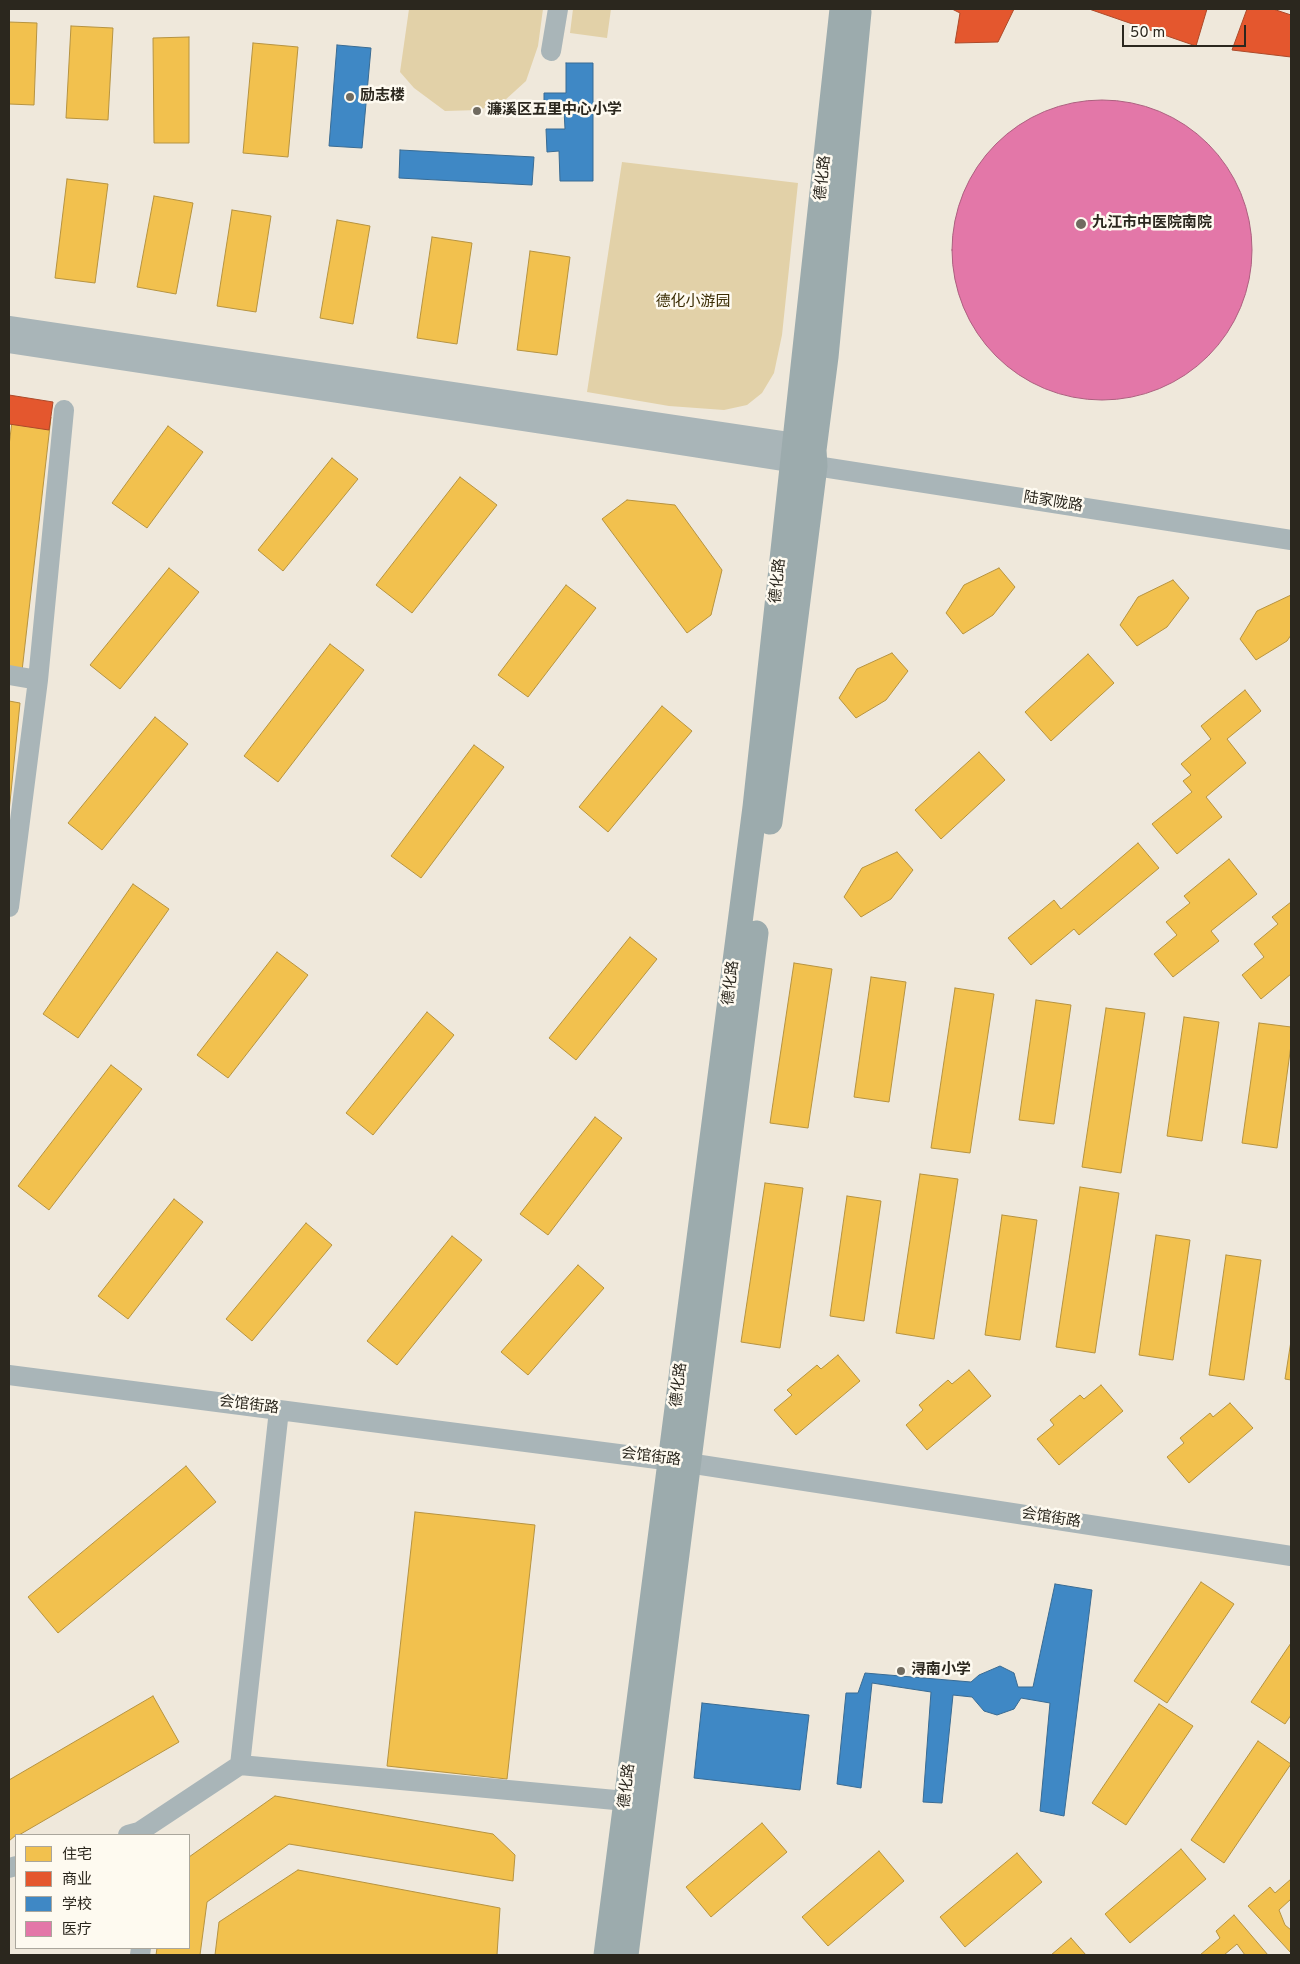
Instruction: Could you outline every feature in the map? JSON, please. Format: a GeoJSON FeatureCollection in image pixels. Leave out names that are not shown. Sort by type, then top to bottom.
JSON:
{"type":"FeatureCollection","features":[{"type":"Feature","properties":{"kind":"main road","name":"德化路"},"geometry":{"type":"LineString","coordinates":[[626,1955],[679,1462],[804,455],[842,9]]}},
{"type":"Feature","properties":{"kind":"main road","name":"德化路"},"geometry":{"type":"LineString","coordinates":[[804,455],[826,357],[859,9]]}},
{"type":"Feature","properties":{"kind":"main road","name":"德化路"},"geometry":{"type":"LineString","coordinates":[[606,1955],[626,1801],[679,1462]]}},
{"type":"Feature","properties":{"kind":"street"},"geometry":{"type":"LineString","coordinates":[[551,51],[558,9]]}},
{"type":"Feature","properties":{"kind":"street"},"geometry":{"type":"LineString","coordinates":[[9,326],[804,455]]}},
{"type":"Feature","properties":{"kind":"street"},"geometry":{"type":"LineString","coordinates":[[9,343],[804,455]]}},
{"type":"Feature","properties":{"kind":"street"},"geometry":{"type":"LineString","coordinates":[[9,907],[38,680],[64,410]]}},
{"type":"Feature","properties":{"kind":"street","name":"陆家陇路"},"geometry":{"type":"LineString","coordinates":[[804,455],[1291,540]]}},
{"type":"Feature","properties":{"kind":"street"},"geometry":{"type":"LineString","coordinates":[[9,676],[38,680]]}},
{"type":"Feature","properties":{"kind":"street","name":"会馆街路"},"geometry":{"type":"LineString","coordinates":[[9,1375],[679,1462],[1291,1556]]}},
{"type":"Feature","properties":{"kind":"street"},"geometry":{"type":"LineString","coordinates":[[240,1764],[279,1410]]}},
{"type":"Feature","properties":{"kind":"street"},"geometry":{"type":"LineString","coordinates":[[136,1834],[240,1764],[626,1801]]}},
{"type":"Feature","properties":{"kind":"green space"},"geometry":{"type":"Polygon","coordinates":[[[409,9],[543,9],[538,46],[526,81],[504,101],[479,110],[445,111],[414,88],[400,72],[409,9]]]}},
{"type":"Feature","properties":{"kind":"green space"},"geometry":{"type":"Polygon","coordinates":[[[573,9],[611,9],[607,38],[570,33],[573,9]]]}},
{"type":"Feature","properties":{"kind":"green space","name":"德化小游园"},"geometry":{"type":"Polygon","coordinates":[[[622,162],[798,183],[782,335],[774,373],[762,393],[747,405],[724,410],[669,406],[587,392],[622,162]]]}},
{"type":"Feature","properties":{"kind":"building: 住宅"},"geometry":{"type":"Polygon","coordinates":[[[9,22],[37,23],[34,105],[9,104],[9,22]]]}},
{"type":"Feature","properties":{"kind":"building: 住宅"},"geometry":{"type":"Polygon","coordinates":[[[71,26],[113,28],[108,120],[66,118],[71,26]]]}},
{"type":"Feature","properties":{"kind":"building: 住宅"},"geometry":{"type":"Polygon","coordinates":[[[189,37],[189,143],[154,143],[153,38],[189,37]]]}},
{"type":"Feature","properties":{"kind":"building: 住宅"},"geometry":{"type":"Polygon","coordinates":[[[253,43],[298,47],[288,157],[243,153],[253,43]]]}},
{"type":"Feature","properties":{"kind":"building: 住宅"},"geometry":{"type":"Polygon","coordinates":[[[67,179],[108,184],[95,283],[55,278],[67,179]]]}},
{"type":"Feature","properties":{"kind":"building: 住宅"},"geometry":{"type":"Polygon","coordinates":[[[154,196],[193,203],[176,294],[137,287],[154,196]]]}},
{"type":"Feature","properties":{"kind":"building: 住宅"},"geometry":{"type":"Polygon","coordinates":[[[232,210],[271,216],[256,312],[217,306],[232,210]]]}},
{"type":"Feature","properties":{"kind":"building: 住宅"},"geometry":{"type":"Polygon","coordinates":[[[337,220],[370,226],[353,324],[320,318],[337,220]]]}},
{"type":"Feature","properties":{"kind":"building: 住宅"},"geometry":{"type":"Polygon","coordinates":[[[432,237],[472,243],[457,344],[417,338],[432,237]]]}},
{"type":"Feature","properties":{"kind":"building: 住宅"},"geometry":{"type":"Polygon","coordinates":[[[530,251],[570,257],[557,355],[517,350],[530,251]]]}},
{"type":"Feature","properties":{"kind":"building: 住宅"},"geometry":{"type":"Polygon","coordinates":[[[13,413],[51,417],[22,671],[9,669],[9,446],[13,413]]]}},
{"type":"Feature","properties":{"kind":"building: 住宅"},"geometry":{"type":"Polygon","coordinates":[[[168,426],[203,452],[147,528],[112,503],[168,426]]]}},
{"type":"Feature","properties":{"kind":"building: 住宅"},"geometry":{"type":"Polygon","coordinates":[[[332,458],[358,479],[283,571],[258,550],[332,458]]]}},
{"type":"Feature","properties":{"kind":"building: 住宅"},"geometry":{"type":"Polygon","coordinates":[[[460,477],[497,505],[412,613],[376,585],[460,477]]]}},
{"type":"Feature","properties":{"kind":"building: 住宅"},"geometry":{"type":"Polygon","coordinates":[[[627,500],[675,505],[722,570],[711,615],[687,633],[602,519],[627,500]]]}},
{"type":"Feature","properties":{"kind":"building: 住宅"},"geometry":{"type":"Polygon","coordinates":[[[169,568],[199,592],[120,689],[90,665],[169,568]]]}},
{"type":"Feature","properties":{"kind":"building: 住宅"},"geometry":{"type":"Polygon","coordinates":[[[999,568],[1015,587],[993,615],[963,634],[946,613],[964,585],[999,568]]]}},
{"type":"Feature","properties":{"kind":"building: 住宅"},"geometry":{"type":"Polygon","coordinates":[[[1173,580],[1189,598],[1167,627],[1137,646],[1120,625],[1138,597],[1173,580]]]}},
{"type":"Feature","properties":{"kind":"building: 住宅"},"geometry":{"type":"Polygon","coordinates":[[[566,585],[596,608],[528,697],[498,675],[566,585]]]}},
{"type":"Feature","properties":{"kind":"building: 住宅"},"geometry":{"type":"Polygon","coordinates":[[[1291,595],[1291,635],[1287,641],[1256,660],[1240,639],[1257,611],[1291,595]]]}},
{"type":"Feature","properties":{"kind":"building: 住宅"},"geometry":{"type":"Polygon","coordinates":[[[330,644],[364,670],[278,782],[244,756],[330,644]]]}},
{"type":"Feature","properties":{"kind":"building: 住宅"},"geometry":{"type":"Polygon","coordinates":[[[892,653],[908,671],[886,700],[856,718],[839,698],[857,669],[892,653]]]}},
{"type":"Feature","properties":{"kind":"building: 住宅"},"geometry":{"type":"Polygon","coordinates":[[[1088,654],[1114,683],[1051,741],[1025,712],[1088,654]]]}},
{"type":"Feature","properties":{"kind":"building: 住宅"},"geometry":{"type":"Polygon","coordinates":[[[1245,690],[1261,711],[1227,739],[1246,763],[1206,797],[1222,817],[1177,854],[1152,824],[1192,792],[1183,781],[1191,775],[1181,764],[1211,739],[1201,726],[1245,690]]]}},
{"type":"Feature","properties":{"kind":"building: 住宅"},"geometry":{"type":"Polygon","coordinates":[[[9,701],[20,703],[9,812],[9,701]]]}},
{"type":"Feature","properties":{"kind":"building: 住宅"},"geometry":{"type":"Polygon","coordinates":[[[662,706],[692,731],[608,832],[579,807],[662,706]]]}},
{"type":"Feature","properties":{"kind":"building: 住宅"},"geometry":{"type":"Polygon","coordinates":[[[155,717],[188,744],[102,850],[68,823],[155,717]]]}},
{"type":"Feature","properties":{"kind":"building: 住宅"},"geometry":{"type":"Polygon","coordinates":[[[474,745],[504,767],[421,878],[391,856],[474,745]]]}},
{"type":"Feature","properties":{"kind":"building: 住宅"},"geometry":{"type":"Polygon","coordinates":[[[979,752],[1005,780],[941,839],[915,810],[979,752]]]}},
{"type":"Feature","properties":{"kind":"building: 住宅"},"geometry":{"type":"Polygon","coordinates":[[[1138,843],[1159,868],[1079,935],[1074,929],[1031,965],[1008,938],[1054,900],[1061,909],[1138,843]]]}},
{"type":"Feature","properties":{"kind":"building: 住宅"},"geometry":{"type":"Polygon","coordinates":[[[897,852],[913,870],[891,899],[861,917],[844,897],[862,868],[897,852]]]}},
{"type":"Feature","properties":{"kind":"building: 住宅"},"geometry":{"type":"Polygon","coordinates":[[[1229,859],[1257,894],[1211,931],[1219,941],[1173,977],[1154,954],[1177,935],[1166,922],[1190,903],[1184,896],[1229,859]]]}},
{"type":"Feature","properties":{"kind":"building: 住宅"},"geometry":{"type":"Polygon","coordinates":[[[133,884],[169,909],[78,1038],[43,1014],[133,884]]]}},
{"type":"Feature","properties":{"kind":"building: 住宅"},"geometry":{"type":"Polygon","coordinates":[[[1291,902],[1291,974],[1261,999],[1242,975],[1264,957],[1254,944],[1278,924],[1272,917],[1291,902]]]}},
{"type":"Feature","properties":{"kind":"building: 住宅"},"geometry":{"type":"Polygon","coordinates":[[[630,937],[657,959],[576,1060],[549,1038],[630,937]]]}},
{"type":"Feature","properties":{"kind":"building: 住宅"},"geometry":{"type":"Polygon","coordinates":[[[277,952],[308,975],[228,1078],[197,1055],[277,952]]]}},
{"type":"Feature","properties":{"kind":"building: 住宅"},"geometry":{"type":"Polygon","coordinates":[[[794,963],[832,969],[808,1128],[770,1123],[794,963]]]}},
{"type":"Feature","properties":{"kind":"building: 住宅"},"geometry":{"type":"Polygon","coordinates":[[[871,977],[906,982],[889,1102],[854,1097],[871,977]]]}},
{"type":"Feature","properties":{"kind":"building: 住宅"},"geometry":{"type":"Polygon","coordinates":[[[955,988],[994,994],[970,1153],[931,1148],[955,988]]]}},
{"type":"Feature","properties":{"kind":"building: 住宅"},"geometry":{"type":"Polygon","coordinates":[[[1036,1000],[1071,1005],[1054,1124],[1019,1120],[1036,1000]]]}},
{"type":"Feature","properties":{"kind":"building: 住宅"},"geometry":{"type":"Polygon","coordinates":[[[1106,1008],[1145,1013],[1121,1173],[1082,1167],[1106,1008]]]}},
{"type":"Feature","properties":{"kind":"building: 住宅"},"geometry":{"type":"Polygon","coordinates":[[[427,1012],[454,1035],[373,1135],[346,1113],[427,1012]]]}},
{"type":"Feature","properties":{"kind":"building: 住宅"},"geometry":{"type":"Polygon","coordinates":[[[1184,1017],[1219,1022],[1202,1141],[1167,1136],[1184,1017]]]}},
{"type":"Feature","properties":{"kind":"building: 住宅"},"geometry":{"type":"Polygon","coordinates":[[[1259,1023],[1291,1027],[1291,1045],[1277,1148],[1242,1143],[1259,1023]]]}},
{"type":"Feature","properties":{"kind":"building: 住宅"},"geometry":{"type":"Polygon","coordinates":[[[111,1065],[142,1089],[49,1210],[18,1186],[111,1065]]]}},
{"type":"Feature","properties":{"kind":"building: 住宅"},"geometry":{"type":"Polygon","coordinates":[[[595,1117],[622,1138],[548,1235],[520,1214],[595,1117]]]}},
{"type":"Feature","properties":{"kind":"building: 住宅"},"geometry":{"type":"Polygon","coordinates":[[[920,1174],[958,1179],[934,1339],[896,1333],[920,1174]]]}},
{"type":"Feature","properties":{"kind":"building: 住宅"},"geometry":{"type":"Polygon","coordinates":[[[765,1183],[803,1188],[780,1348],[741,1342],[765,1183]]]}},
{"type":"Feature","properties":{"kind":"building: 住宅"},"geometry":{"type":"Polygon","coordinates":[[[1080,1187],[1119,1193],[1095,1353],[1056,1347],[1080,1187]]]}},
{"type":"Feature","properties":{"kind":"building: 住宅"},"geometry":{"type":"Polygon","coordinates":[[[847,1196],[881,1201],[864,1321],[830,1316],[847,1196]]]}},
{"type":"Feature","properties":{"kind":"building: 住宅"},"geometry":{"type":"Polygon","coordinates":[[[174,1199],[203,1222],[128,1319],[98,1296],[174,1199]]]}},
{"type":"Feature","properties":{"kind":"building: 住宅"},"geometry":{"type":"Polygon","coordinates":[[[1002,1215],[1037,1220],[1020,1340],[985,1335],[1002,1215]]]}},
{"type":"Feature","properties":{"kind":"building: 住宅"},"geometry":{"type":"Polygon","coordinates":[[[306,1223],[332,1245],[252,1341],[226,1319],[306,1223]]]}},
{"type":"Feature","properties":{"kind":"building: 住宅"},"geometry":{"type":"Polygon","coordinates":[[[1156,1235],[1190,1240],[1173,1360],[1139,1355],[1156,1235]]]}},
{"type":"Feature","properties":{"kind":"building: 住宅"},"geometry":{"type":"Polygon","coordinates":[[[452,1236],[482,1260],[397,1365],[367,1341],[452,1236]]]}},
{"type":"Feature","properties":{"kind":"building: 住宅"},"geometry":{"type":"Polygon","coordinates":[[[1226,1255],[1261,1260],[1244,1380],[1209,1375],[1226,1255]]]}},
{"type":"Feature","properties":{"kind":"building: 住宅"},"geometry":{"type":"Polygon","coordinates":[[[578,1265],[604,1288],[528,1375],[501,1352],[578,1265]]]}},
{"type":"Feature","properties":{"kind":"building: 住宅"},"geometry":{"type":"Polygon","coordinates":[[[1291,1341],[1291,1380],[1285,1379],[1291,1341]]]}},
{"type":"Feature","properties":{"kind":"building: 住宅"},"geometry":{"type":"Polygon","coordinates":[[[838,1355],[860,1381],[796,1435],[774,1410],[792,1395],[787,1390],[817,1365],[821,1369],[838,1355]]]}},
{"type":"Feature","properties":{"kind":"building: 住宅"},"geometry":{"type":"Polygon","coordinates":[[[969,1370],[991,1396],[927,1450],[906,1425],[923,1410],[919,1405],[948,1380],[952,1384],[969,1370]]]}},
{"type":"Feature","properties":{"kind":"building: 住宅"},"geometry":{"type":"Polygon","coordinates":[[[1101,1385],[1123,1411],[1059,1465],[1037,1439],[1054,1425],[1050,1420],[1080,1395],[1084,1399],[1101,1385]]]}},
{"type":"Feature","properties":{"kind":"building: 住宅"},"geometry":{"type":"Polygon","coordinates":[[[1230,1403],[1253,1428],[1189,1483],[1167,1457],[1184,1443],[1180,1438],[1210,1413],[1213,1417],[1230,1403]]]}},
{"type":"Feature","properties":{"kind":"building: 住宅"},"geometry":{"type":"Polygon","coordinates":[[[186,1466],[216,1502],[58,1633],[28,1597],[186,1466]]]}},
{"type":"Feature","properties":{"kind":"building: 住宅"},"geometry":{"type":"Polygon","coordinates":[[[415,1512],[535,1525],[507,1779],[387,1766],[415,1512]]]}},
{"type":"Feature","properties":{"kind":"building: 住宅"},"geometry":{"type":"Polygon","coordinates":[[[1201,1582],[1234,1604],[1167,1703],[1134,1681],[1201,1582]]]}},
{"type":"Feature","properties":{"kind":"building: 住宅"},"geometry":{"type":"Polygon","coordinates":[[[1291,1643],[1291,1715],[1285,1724],[1251,1702],[1291,1643]]]}},
{"type":"Feature","properties":{"kind":"building: 住宅"},"geometry":{"type":"Polygon","coordinates":[[[153,1696],[179,1742],[21,1834],[15,1834],[9,1841],[9,1780],[153,1696]]]}},
{"type":"Feature","properties":{"kind":"building: 住宅"},"geometry":{"type":"Polygon","coordinates":[[[1159,1704],[1193,1726],[1126,1825],[1092,1803],[1159,1704]]]}},
{"type":"Feature","properties":{"kind":"building: 住宅"},"geometry":{"type":"Polygon","coordinates":[[[1258,1741],[1291,1764],[1224,1863],[1191,1840],[1258,1741]]]}},
{"type":"Feature","properties":{"kind":"building: 住宅"},"geometry":{"type":"Polygon","coordinates":[[[275,1796],[493,1834],[515,1855],[513,1881],[289,1844],[207,1902],[200,1955],[156,1955],[157,1949],[190,1949],[190,1856],[275,1796]]]}},
{"type":"Feature","properties":{"kind":"building: 住宅"},"geometry":{"type":"Polygon","coordinates":[[[762,1823],[787,1852],[711,1917],[686,1887],[762,1823]]]}},
{"type":"Feature","properties":{"kind":"building: 住宅"},"geometry":{"type":"Polygon","coordinates":[[[1181,1849],[1206,1879],[1130,1943],[1105,1914],[1181,1849]]]}},
{"type":"Feature","properties":{"kind":"building: 住宅"},"geometry":{"type":"Polygon","coordinates":[[[879,1851],[904,1881],[828,1946],[802,1917],[879,1851]]]}},
{"type":"Feature","properties":{"kind":"building: 住宅"},"geometry":{"type":"Polygon","coordinates":[[[1017,1853],[1042,1882],[965,1947],[940,1917],[1017,1853]]]}},
{"type":"Feature","properties":{"kind":"building: 住宅"},"geometry":{"type":"Polygon","coordinates":[[[298,1870],[500,1908],[497,1955],[215,1955],[219,1922],[298,1870]]]}},
{"type":"Feature","properties":{"kind":"building: 住宅"},"geometry":{"type":"Polygon","coordinates":[[[1291,1879],[1291,1899],[1279,1910],[1285,1925],[1291,1930],[1291,1953],[1248,1906],[1270,1887],[1275,1893],[1291,1879]]]}},
{"type":"Feature","properties":{"kind":"building: 住宅"},"geometry":{"type":"Polygon","coordinates":[[[1234,1915],[1268,1955],[1245,1955],[1237,1944],[1224,1955],[1200,1955],[1220,1938],[1216,1931],[1234,1915]]]}},
{"type":"Feature","properties":{"kind":"building: 住宅"},"geometry":{"type":"Polygon","coordinates":[[[1071,1938],[1086,1955],[1051,1955],[1071,1938]]]}},
{"type":"Feature","properties":{"kind":"building: 商业"},"geometry":{"type":"Polygon","coordinates":[[[952,9],[1014,9],[998,42],[955,43],[960,13],[952,9]]]}},
{"type":"Feature","properties":{"kind":"building: 商业"},"geometry":{"type":"Polygon","coordinates":[[[1089,9],[1207,9],[1196,46],[1089,9]]]}},
{"type":"Feature","properties":{"kind":"building: 商业"},"geometry":{"type":"Polygon","coordinates":[[[1247,9],[1273,9],[1291,15],[1291,57],[1232,50],[1247,9]]]}},
{"type":"Feature","properties":{"kind":"building: 商业"},"geometry":{"type":"Polygon","coordinates":[[[9,395],[53,402],[49,430],[9,424],[9,395]]]}},
{"type":"Feature","properties":{"kind":"building: 学校","name":"励志楼"},"geometry":{"type":"Polygon","coordinates":[[[337,45],[371,48],[362,148],[329,146],[337,45]]]}},
{"type":"Feature","properties":{"kind":"building: 学校"},"geometry":{"type":"Polygon","coordinates":[[[566,63],[593,63],[593,181],[560,181],[559,151],[547,152],[546,129],[565,129],[564,110],[544,112],[544,93],[566,93],[566,63]]]}},
{"type":"Feature","properties":{"kind":"building: 学校"},"geometry":{"type":"Polygon","coordinates":[[[400,150],[534,157],[532,185],[399,178],[400,150]]]}},
{"type":"Feature","properties":{"kind":"building: 学校"},"geometry":{"type":"Polygon","coordinates":[[[1055,1584],[1092,1590],[1064,1816],[1040,1811],[1050,1703],[1021,1698],[1014,1709],[997,1715],[984,1711],[972,1697],[953,1695],[942,1803],[923,1802],[931,1692],[872,1683],[861,1788],[837,1784],[846,1693],[858,1693],[865,1673],[971,1682],[979,1675],[1000,1666],[1014,1673],[1018,1687],[1033,1687],[1055,1584]]]}},
{"type":"Feature","properties":{"kind":"building: 学校"},"geometry":{"type":"Polygon","coordinates":[[[702,1703],[809,1715],[800,1790],[694,1778],[702,1703]]]}},
{"type":"Feature","properties":{"kind":"building: 医疗","name":"九江市中医院南院"},"geometry":{"type":"Polygon","coordinates":[[[1087,100],[1117,100],[1146,106],[1173,117],[1197,134],[1218,155],[1227,166],[1241,192],[1252,235],[1252,265],[1246,294],[1235,321],[1218,345],[1197,366],[1173,383],[1146,394],[1117,400],[1087,400],[1058,394],[1031,383],[1007,366],[977,334],[969,321],[958,294],[952,265],[952,235],[958,206],[969,179],[986,155],[1018,125],[1031,117],[1058,106],[1087,100]]]}},
{"type":"Feature","properties":{"kind":"place","name":"励志楼"},"geometry":{"type":"Point","coordinates":[350,97]}},
{"type":"Feature","properties":{"kind":"place","name":"濂溪区五里中心小学"},"geometry":{"type":"Point","coordinates":[477,111]}},
{"type":"Feature","properties":{"kind":"place","name":"九江市中医院南院"},"geometry":{"type":"Point","coordinates":[1081,224]}},
{"type":"Feature","properties":{"kind":"place","name":"浔南小学"},"geometry":{"type":"Point","coordinates":[901,1671]}}]}
